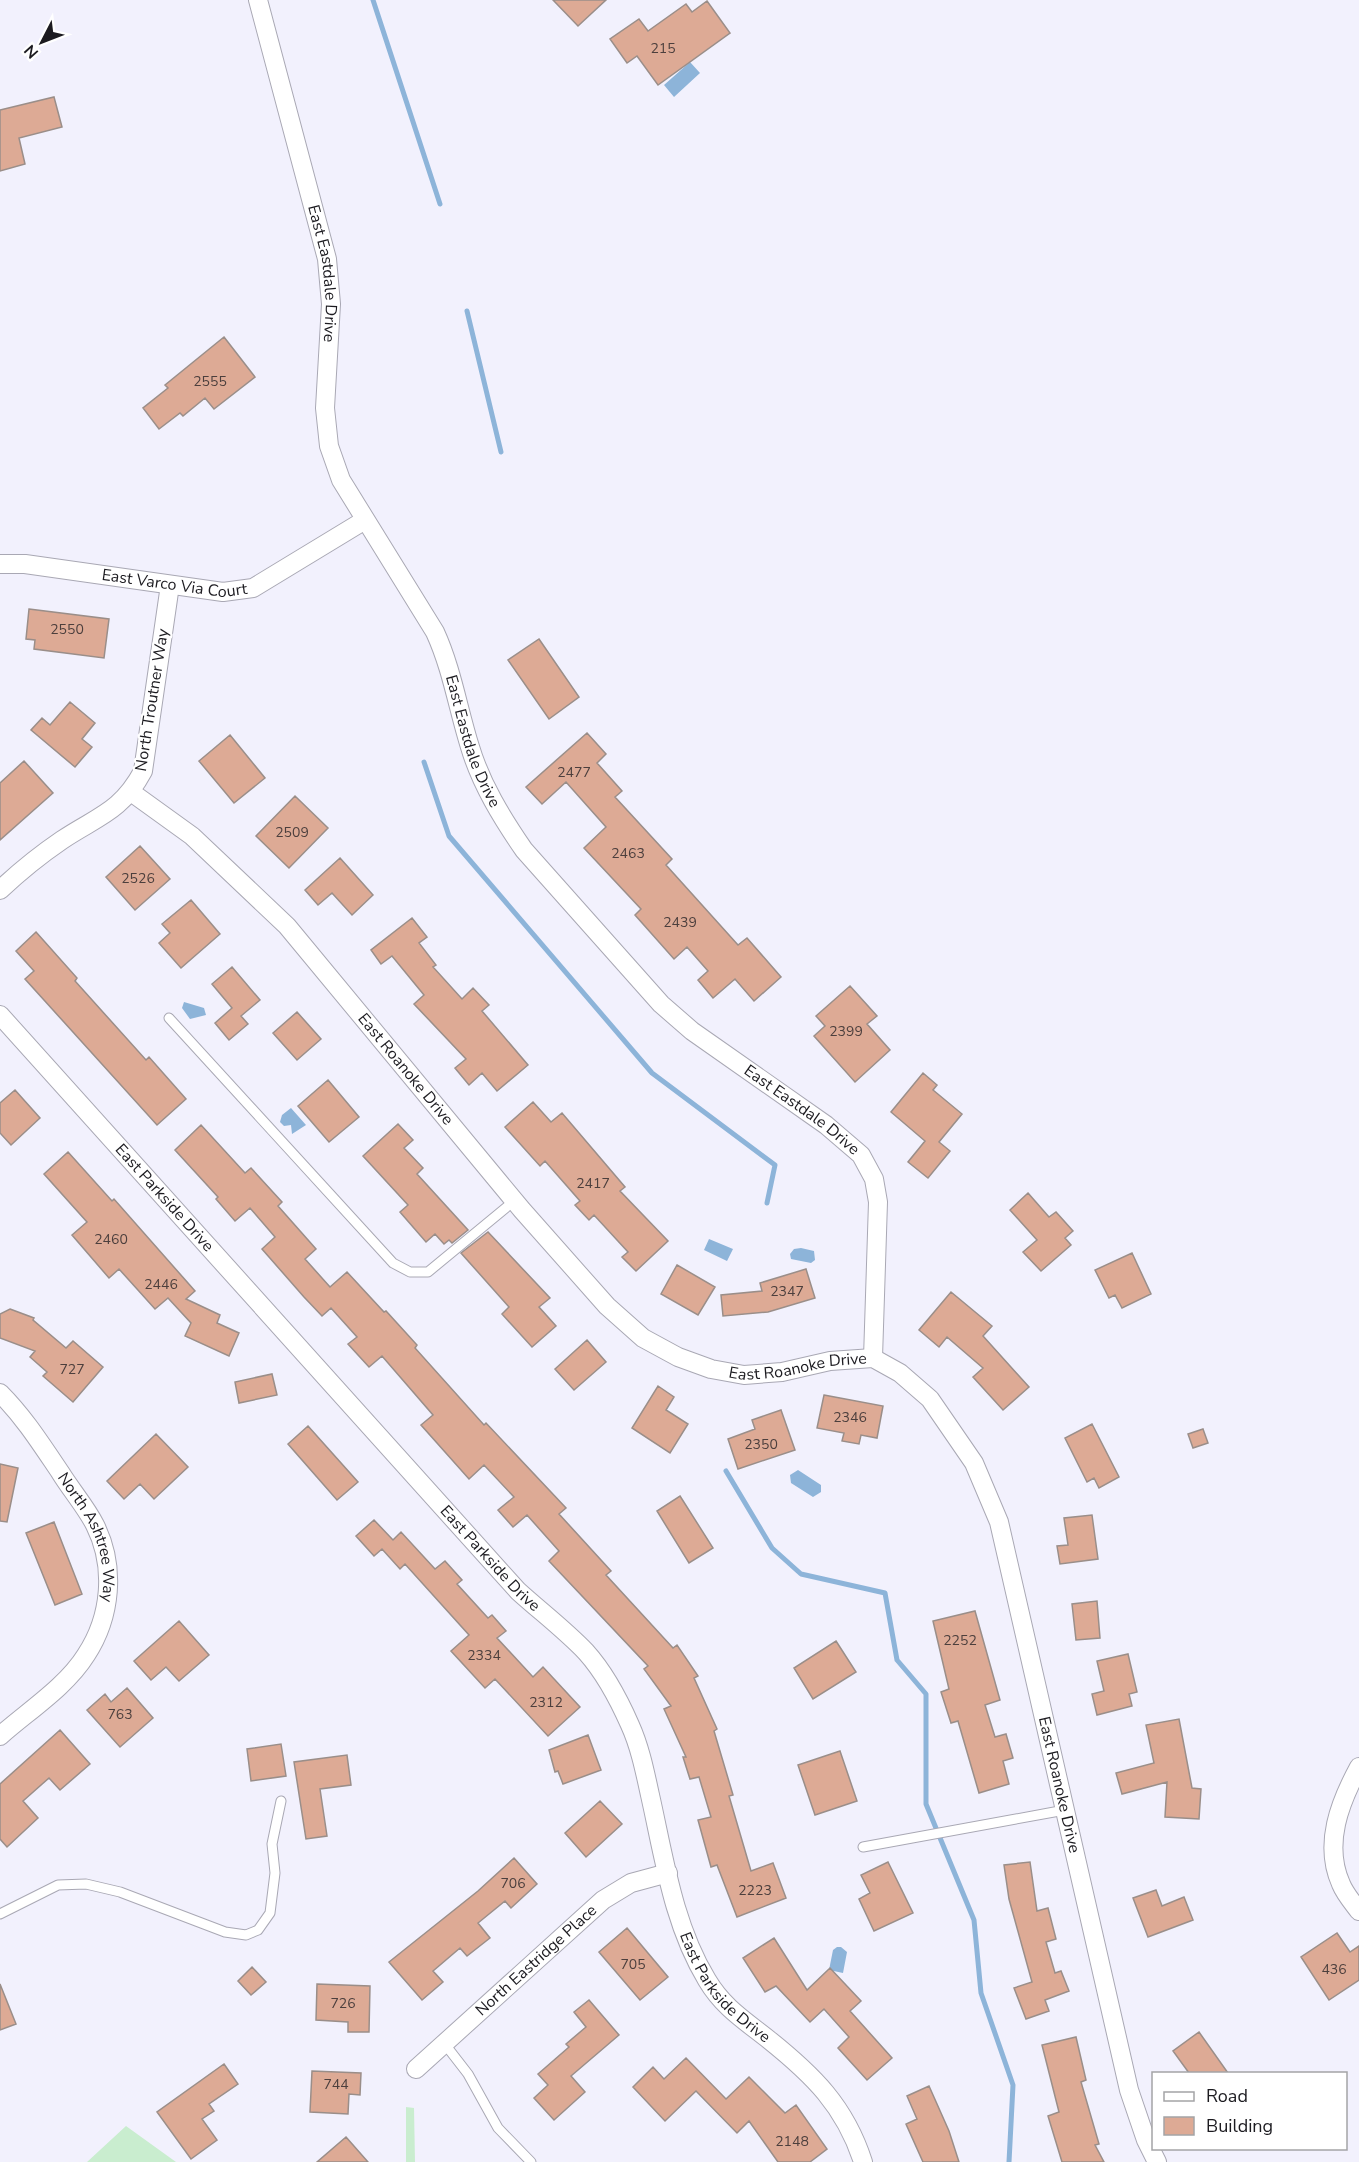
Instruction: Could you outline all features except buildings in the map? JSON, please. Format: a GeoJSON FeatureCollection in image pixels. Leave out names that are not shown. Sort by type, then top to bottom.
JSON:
{"type":"FeatureCollection","features":[{"type":"Feature","properties":{"kind":"street","name":"East Eastdale Drive"},"geometry":{"type":"LineString","coordinates":[[258,0],[327,259],[331,304],[325,408],[329,446],[341,480],[435,632],[446,659],[470,749],[483,782],[507,826],[524,849],[661,1004],[723,1054],[826,1125],[861,1155],[874,1179],[878,1202],[873,1358]]}},
{"type":"Feature","properties":{"kind":"street","name":"East Varco Via Court"},"geometry":{"type":"LineString","coordinates":[[0,564],[25,564],[223,592],[253,588],[365,520]]}},
{"type":"Feature","properties":{"kind":"street","name":"North Troutner Way"},"geometry":{"type":"LineString","coordinates":[[0,890],[62,840],[112,811],[131,792],[143,771],[170,585]]}},
{"type":"Feature","properties":{"kind":"street","name":"East Roanoke Drive"},"geometry":{"type":"LineString","coordinates":[[131,792],[192,836],[287,926],[514,1201],[608,1306],[643,1338],[678,1357],[711,1369],[744,1375],[782,1372],[830,1360],[873,1358],[900,1373],[930,1399],[966,1449],[986,1488],[999,1522],[1129,2090],[1156,2162]]}},
{"type":"Feature","properties":{"kind":"street","name":"East Parkside Drive"},"geometry":{"type":"LineString","coordinates":[[0,1016],[518,1591],[586,1652],[610,1687],[631,1727],[644,1767],[676,1910],[694,1959],[712,1990],[740,2021],[805,2070],[834,2102],[854,2133],[863,2162]]}},
{"type":"Feature","properties":{"kind":"street","name":"North Ashtree Way"},"geometry":{"type":"LineString","coordinates":[[0,1393],[21,1415],[95,1525],[105,1551],[109,1579],[107,1606],[99,1633],[86,1657],[70,1675],[0,1736]]}},
{"type":"Feature","properties":{"kind":"street"},"geometry":{"type":"LineString","coordinates":[[1359,1767],[1340,1805],[1335,1824],[1334,1853],[1340,1883],[1359,1911]]}},
{"type":"Feature","properties":{"kind":"street","name":"North Eastridge Place"},"geometry":{"type":"LineString","coordinates":[[416,2069],[603,1900],[631,1883],[668,1873]]}},
{"type":"Feature","properties":{"kind":"lane"},"geometry":{"type":"LineString","coordinates":[[169,1018],[393,1263],[410,1272],[428,1272],[514,1201]]}},
{"type":"Feature","properties":{"kind":"lane"},"geometry":{"type":"LineString","coordinates":[[0,1914],[45,1890],[58,1885],[78,1884],[120,1892],[225,1932],[246,1935],[264,1922],[273,1902],[272,1844],[281,1801]]}},
{"type":"Feature","properties":{"kind":"lane"},"geometry":{"type":"LineString","coordinates":[[864,1847],[1065,1810]]}},
{"type":"Feature","properties":{"kind":"lane"},"geometry":{"type":"LineString","coordinates":[[444,2043],[468,2074],[498,2128],[531,2162]]}},
{"type":"Feature","properties":{"kind":"green space"},"geometry":{"type":"Polygon","coordinates":[[[406,2107],[414,2108],[415,2162],[406,2162],[406,2107]]]}},
{"type":"Feature","properties":{"kind":"green space"},"geometry":{"type":"Polygon","coordinates":[[[126,2126],[176,2162],[87,2162],[126,2126]]]}},
{"type":"Feature","properties":{"kind":"water"},"geometry":{"type":"Polygon","coordinates":[[[690,62],[700,73],[674,97],[664,85],[690,62]]]}},
{"type":"Feature","properties":{"kind":"water"},"geometry":{"type":"Polygon","coordinates":[[[184,1002],[204,1008],[206,1015],[190,1019],[182,1008],[184,1002]]]}},
{"type":"Feature","properties":{"kind":"water"},"geometry":{"type":"Polygon","coordinates":[[[291,1108],[306,1125],[292,1134],[291,1125],[284,1126],[280,1122],[282,1115],[291,1108]]]}},
{"type":"Feature","properties":{"kind":"water"},"geometry":{"type":"Polygon","coordinates":[[[709,1239],[733,1249],[727,1261],[704,1250],[709,1239]]]}},
{"type":"Feature","properties":{"kind":"water"},"geometry":{"type":"Polygon","coordinates":[[[794,1249],[814,1251],[815,1260],[811,1263],[791,1259],[790,1254],[794,1249]]]}},
{"type":"Feature","properties":{"kind":"water"},"geometry":{"type":"Polygon","coordinates":[[[798,1470],[821,1485],[821,1492],[813,1497],[791,1483],[790,1475],[798,1470]]]}},
{"type":"Feature","properties":{"kind":"water"},"geometry":{"type":"Polygon","coordinates":[[[837,1947],[847,1952],[843,1973],[829,1970],[833,1950],[837,1947]]]}},
{"type":"Feature","properties":{"kind":"waterway"},"geometry":{"type":"LineString","coordinates":[[373,0],[440,204]]}},
{"type":"Feature","properties":{"kind":"waterway"},"geometry":{"type":"LineString","coordinates":[[467,311],[501,452]]}},
{"type":"Feature","properties":{"kind":"waterway"},"geometry":{"type":"LineString","coordinates":[[424,762],[449,836],[652,1073],[775,1165],[767,1203]]}},
{"type":"Feature","properties":{"kind":"waterway"},"geometry":{"type":"LineString","coordinates":[[726,1471],[772,1548],[801,1574],[885,1593],[897,1660],[926,1694],[926,1804],[974,1920],[981,1993],[1013,2085],[1009,2162]]}}]}
